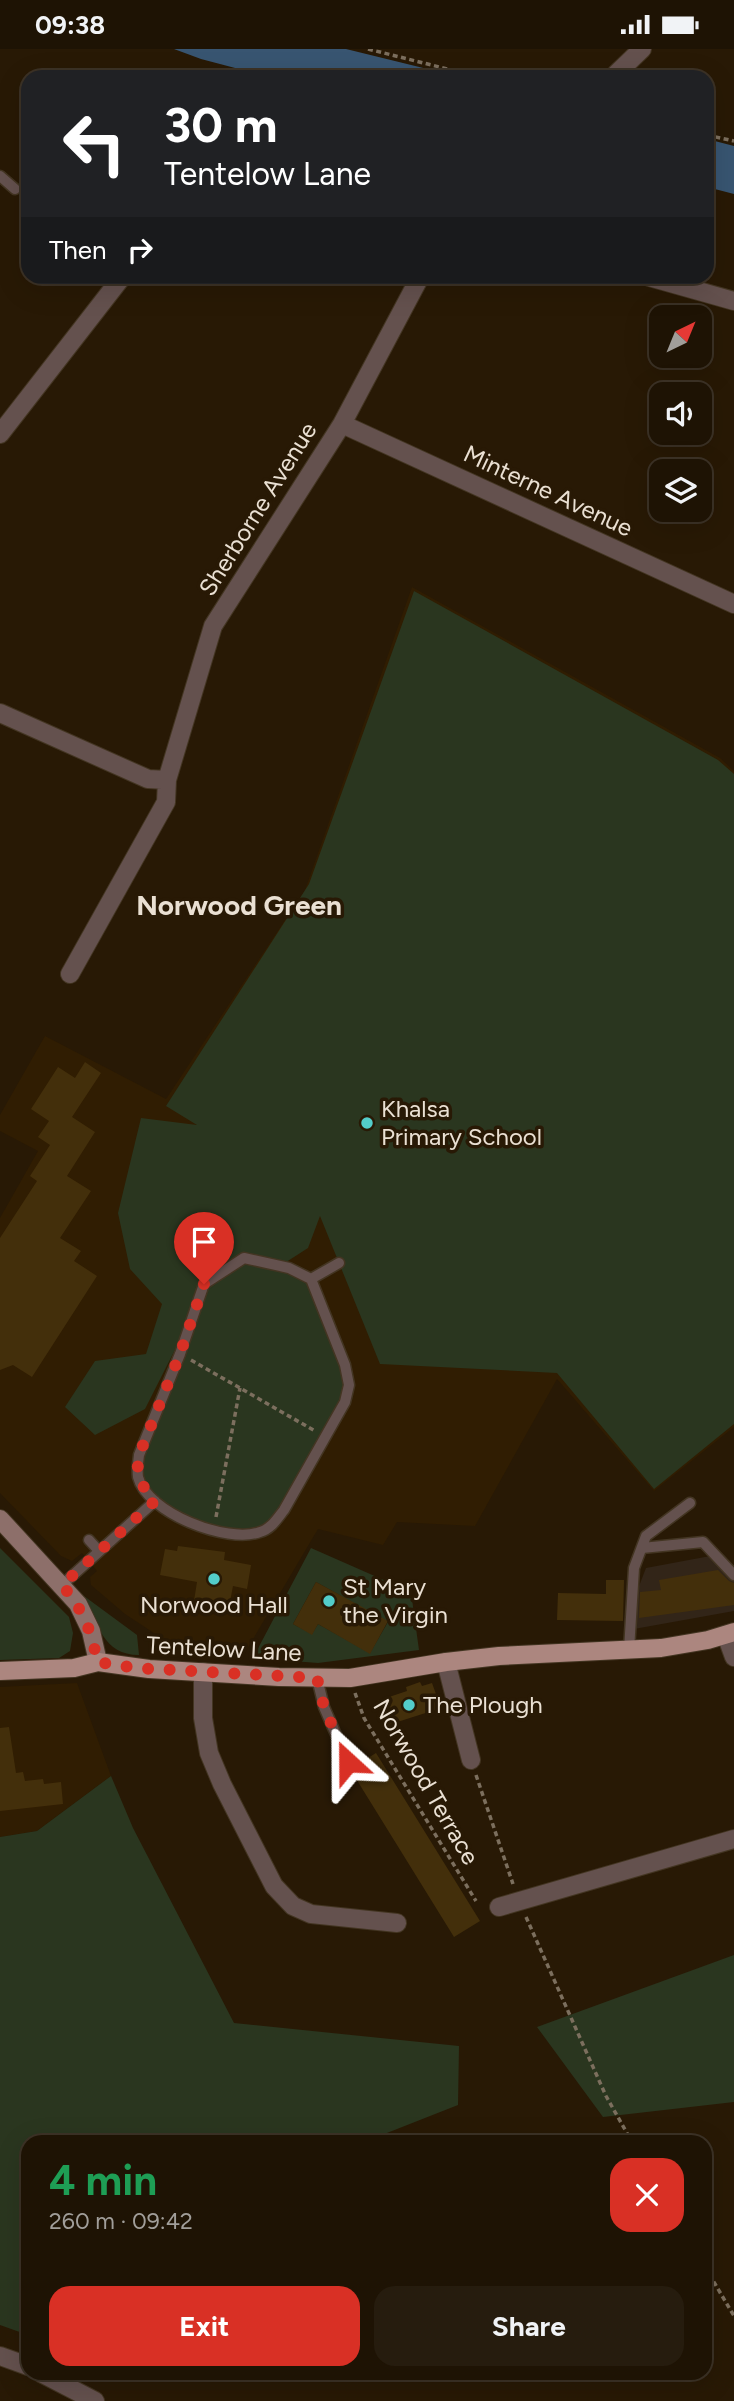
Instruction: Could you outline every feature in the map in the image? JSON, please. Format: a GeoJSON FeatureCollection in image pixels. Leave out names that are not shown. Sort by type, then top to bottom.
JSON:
{"type":"FeatureCollection","features":[{"type":"Feature","properties":{"kind":"main road","name":"Tentelow Lane"},"geometry":{"type":"LineString","coordinates":[[0,1671],[74,1668],[97,1662],[136,1668],[350,1678],[446,1662],[552,1652],[629,1650],[690,1644],[730,1633]]}},
{"type":"Feature","properties":{"kind":"street"},"geometry":{"type":"LineString","coordinates":[[620,70],[642,49]]}},
{"type":"Feature","properties":{"kind":"street"},"geometry":{"type":"LineString","coordinates":[[0,434],[117,284]]}},
{"type":"Feature","properties":{"kind":"street","name":"Sherborne Avenue"},"geometry":{"type":"LineString","coordinates":[[70,974],[166,802],[167,780],[213,626],[342,424],[416,284]]}},
{"type":"Feature","properties":{"kind":"street"},"geometry":{"type":"LineString","coordinates":[[675,284],[734,300]]}},
{"type":"Feature","properties":{"kind":"street","name":"Minterne Avenue"},"geometry":{"type":"LineString","coordinates":[[342,424],[734,604]]}},
{"type":"Feature","properties":{"kind":"street"},"geometry":{"type":"LineString","coordinates":[[0,713],[148,779],[167,780]]}},
{"type":"Feature","properties":{"kind":"street"},"geometry":{"type":"LineString","coordinates":[[0,1519],[62,1585],[85,1616],[94,1641],[97,1662]]}},
{"type":"Feature","properties":{"kind":"street"},"geometry":{"type":"LineString","coordinates":[[730,1633],[734,1657]]}},
{"type":"Feature","properties":{"kind":"street"},"geometry":{"type":"LineString","coordinates":[[446,1662],[471,1760]]}},
{"type":"Feature","properties":{"kind":"street"},"geometry":{"type":"LineString","coordinates":[[203,1672],[202,1718],[209,1753],[274,1887],[293,1906],[311,1914],[397,1923]]}},
{"type":"Feature","properties":{"kind":"street"},"geometry":{"type":"LineString","coordinates":[[499,1907],[734,1839]]}},
{"type":"Feature","properties":{"kind":"street"},"geometry":{"type":"LineString","coordinates":[[0,2357],[21,2364]]}},
{"type":"Feature","properties":{"kind":"street"},"geometry":{"type":"LineString","coordinates":[[54,2380],[95,2401]]}},
{"type":"Feature","properties":{"kind":"lane"},"geometry":{"type":"LineString","coordinates":[[0,176],[15,189]]}},
{"type":"Feature","properties":{"kind":"lane"},"geometry":{"type":"LineString","coordinates":[[244,1258],[289,1268],[311,1279],[345,1365],[349,1385],[345,1402],[284,1510],[274,1523],[261,1532],[243,1535],[196,1527],[155,1501],[138,1479],[139,1455],[180,1354],[204,1284],[244,1258]]}},
{"type":"Feature","properties":{"kind":"lane"},"geometry":{"type":"LineString","coordinates":[[311,1279],[339,1263]]}},
{"type":"Feature","properties":{"kind":"lane"},"geometry":{"type":"LineString","coordinates":[[62,1585],[155,1501]]}},
{"type":"Feature","properties":{"kind":"lane"},"geometry":{"type":"LineString","coordinates":[[629,1650],[634,1568],[646,1536],[690,1503]]}},
{"type":"Feature","properties":{"kind":"lane"},"geometry":{"type":"LineString","coordinates":[[89,1540],[99,1551]]}},
{"type":"Feature","properties":{"kind":"lane"},"geometry":{"type":"LineString","coordinates":[[642,1548],[703,1542],[734,1575]]}},
{"type":"Feature","properties":{"kind":"lane"},"geometry":{"type":"LineString","coordinates":[[317,1678],[324,1707],[348,1762]]}},
{"type":"Feature","properties":{"kind":"path"},"geometry":{"type":"LineString","coordinates":[[368,49],[451,70]]}},
{"type":"Feature","properties":{"kind":"path"},"geometry":{"type":"LineString","coordinates":[[714,137],[734,141]]}},
{"type":"Feature","properties":{"kind":"path"},"geometry":{"type":"LineString","coordinates":[[180,1354],[325,1437]]}},
{"type":"Feature","properties":{"kind":"path"},"geometry":{"type":"LineString","coordinates":[[213,1532],[240,1388]]}},
{"type":"Feature","properties":{"kind":"path","name":"Norwood Terrace"},"geometry":{"type":"LineString","coordinates":[[350,1678],[364,1718],[476,1901]]}},
{"type":"Feature","properties":{"kind":"path"},"geometry":{"type":"LineString","coordinates":[[471,1760],[519,1901],[606,2096],[628,2135]]}},
{"type":"Feature","properties":{"kind":"path"},"geometry":{"type":"LineString","coordinates":[[712,2279],[734,2316]]}},
{"type":"Feature","properties":{"kind":"shaded area","name":"Khalsa Primary School"},"geometry":{"type":"Polygon","coordinates":[[[412,587],[720,758],[734,771],[734,1427],[654,1491],[557,1379],[475,1526],[397,1522],[383,1545],[318,1529],[243,1656],[201,1653],[163,1639],[125,1614],[91,1585],[90,1577],[97,1571],[82,1553],[72,1561],[61,1556],[0,1493],[0,1218],[38,1151],[0,1131],[0,1115],[45,1036],[166,1099],[305,890],[412,587]]]}},
{"type":"Feature","properties":{"kind":"shaded area"},"geometry":{"type":"Polygon","coordinates":[[[721,1554],[734,1577],[734,1611],[634,1629],[636,1594],[646,1568],[721,1554]]]}},
{"type":"Feature","properties":{"kind":"shaded area"},"geometry":{"type":"Polygon","coordinates":[[[77,1683],[111,1776],[37,1831],[0,1837],[0,1687],[77,1683]]]}},
{"type":"Feature","properties":{"kind":"green space","name":"Khalsa Primary School"},"geometry":{"type":"Polygon","coordinates":[[[414,591],[718,760],[734,774],[734,1424],[654,1489],[557,1373],[380,1364],[320,1216],[308,1248],[280,1266],[311,1279],[349,1385],[284,1510],[261,1532],[213,1532],[155,1501],[137,1466],[193,1314],[145,1409],[95,1435],[65,1407],[95,1361],[146,1354],[162,1304],[130,1269],[118,1213],[141,1118],[197,1125],[166,1106],[309,884],[414,591]]]}},
{"type":"Feature","properties":{"kind":"green space"},"geometry":{"type":"Polygon","coordinates":[[[0,1548],[69,1617],[73,1633],[70,1651],[59,1658],[0,1660],[0,1548]]]}},
{"type":"Feature","properties":{"kind":"green space"},"geometry":{"type":"Polygon","coordinates":[[[311,1548],[411,1592],[419,1650],[318,1663],[253,1658],[311,1548]],[[316,1582],[293,1624],[312,1634],[318,1624],[370,1653],[388,1622],[316,1582]]]}},
{"type":"Feature","properties":{"kind":"green space"},"geometry":{"type":"Polygon","coordinates":[[[84,1596],[137,1635],[139,1655],[127,1654],[109,1644],[84,1596]]]}},
{"type":"Feature","properties":{"kind":"green space"},"geometry":{"type":"Polygon","coordinates":[[[111,1776],[133,1828],[234,2023],[459,2046],[458,2105],[382,2135],[21,2135],[21,2332],[0,2325],[0,1837],[37,1831],[111,1776]]]}},
{"type":"Feature","properties":{"kind":"green space"},"geometry":{"type":"Polygon","coordinates":[[[734,1955],[734,2102],[603,2117],[537,2027],[734,1955]]]}},
{"type":"Feature","properties":{"kind":"water"},"geometry":{"type":"Polygon","coordinates":[[[174,49],[346,49],[432,70],[243,70],[174,49]]]}},
{"type":"Feature","properties":{"kind":"water"},"geometry":{"type":"Polygon","coordinates":[[[714,141],[734,146],[734,194],[714,189],[714,141]]]}},
{"type":"Feature","properties":{"kind":"building"},"geometry":{"type":"Polygon","coordinates":[[[85,1062],[101,1073],[72,1117],[95,1132],[67,1176],[91,1191],[60,1238],[81,1251],[74,1261],[97,1276],[32,1377],[13,1365],[0,1370],[0,1238],[37,1181],[30,1176],[50,1145],[38,1137],[49,1121],[31,1109],[58,1067],[75,1078],[85,1062]]]}},
{"type":"Feature","properties":{"kind":"building","name":"Norwood Hall"},"geometry":{"type":"Polygon","coordinates":[[[178,1546],[225,1552],[224,1560],[251,1565],[247,1589],[233,1586],[229,1607],[194,1601],[197,1582],[160,1575],[165,1549],[177,1551],[178,1546]]]}},
{"type":"Feature","properties":{"kind":"building"},"geometry":{"type":"Polygon","coordinates":[[[718,1570],[734,1583],[734,1605],[639,1618],[640,1592],[661,1590],[659,1580],[718,1570]]]}},
{"type":"Feature","properties":{"kind":"building"},"geometry":{"type":"Polygon","coordinates":[[[606,1580],[624,1580],[623,1621],[557,1620],[558,1593],[606,1594],[606,1580]]]}},
{"type":"Feature","properties":{"kind":"building","name":"St Mary the Virgin"},"geometry":{"type":"Polygon","coordinates":[[[316,1582],[388,1621],[370,1654],[318,1624],[312,1635],[293,1624],[316,1582]]]}},
{"type":"Feature","properties":{"kind":"building","name":"The Plough"},"geometry":{"type":"Polygon","coordinates":[[[420,1682],[422,1686],[432,1683],[441,1708],[385,1726],[377,1701],[407,1691],[406,1687],[420,1682]]]}},
{"type":"Feature","properties":{"kind":"building"},"geometry":{"type":"Polygon","coordinates":[[[9,1727],[16,1773],[23,1772],[25,1781],[43,1779],[44,1784],[61,1782],[63,1804],[0,1811],[0,1728],[9,1727]]]}},
{"type":"Feature","properties":{"kind":"building"},"geometry":{"type":"Polygon","coordinates":[[[376,1753],[480,1921],[454,1937],[350,1769],[376,1753]]]}},
{"type":"Feature","properties":{"kind":"place","name":"Khalsa Primary School"},"geometry":{"type":"Point","coordinates":[367,1123]}},
{"type":"Feature","properties":{"kind":"place","name":"Norwood Hall"},"geometry":{"type":"Point","coordinates":[214,1579]}},
{"type":"Feature","properties":{"kind":"place","name":"St Mary the Virgin"},"geometry":{"type":"Point","coordinates":[329,1601]}},
{"type":"Feature","properties":{"kind":"place","name":"The Plough"},"geometry":{"type":"Point","coordinates":[409,1705]}},
{"type":"Feature","properties":{"kind":"district","name":"Norwood Green"},"geometry":{"type":"Point","coordinates":[239,905]}},
{"type":"Feature","properties":{"kind":"route"},"geometry":{"type":"LineString","coordinates":[[204,1284],[180,1354],[139,1455],[138,1479],[155,1501],[62,1585],[85,1616],[94,1641],[97,1662],[136,1668],[317,1678],[324,1707],[348,1762]]}}]}
